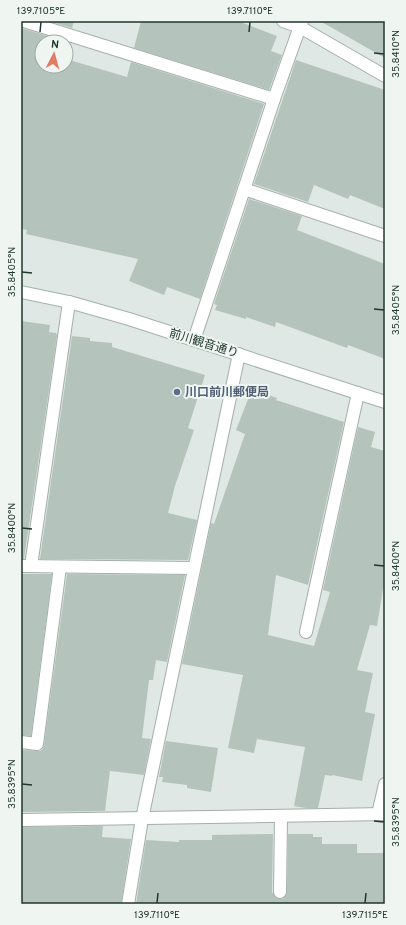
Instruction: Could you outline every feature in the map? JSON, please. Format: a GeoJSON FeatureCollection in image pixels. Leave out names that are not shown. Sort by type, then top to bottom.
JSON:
{"type":"FeatureCollection","features":[{"type":"Feature","properties":{"kind":"street"},"geometry":{"type":"LineString","coordinates":[[24,21],[274,99]]}},
{"type":"Feature","properties":{"kind":"street"},"geometry":{"type":"LineString","coordinates":[[283,21],[301,24],[385,76]]}},
{"type":"Feature","properties":{"kind":"street"},"geometry":{"type":"LineString","coordinates":[[194,340],[274,99],[301,24]]}},
{"type":"Feature","properties":{"kind":"street"},"geometry":{"type":"LineString","coordinates":[[244,189],[385,236]]}},
{"type":"Feature","properties":{"kind":"street","name":"前川観音通り"},"geometry":{"type":"LineString","coordinates":[[21,292],[69,302],[129,319],[385,402]]}},
{"type":"Feature","properties":{"kind":"street"},"geometry":{"type":"LineString","coordinates":[[69,302],[26,566],[194,568]]}},
{"type":"Feature","properties":{"kind":"street"},"geometry":{"type":"LineString","coordinates":[[128,904],[142,819],[239,354]]}},
{"type":"Feature","properties":{"kind":"street"},"geometry":{"type":"LineString","coordinates":[[306,632],[358,393]]}},
{"type":"Feature","properties":{"kind":"street"},"geometry":{"type":"LineString","coordinates":[[21,742],[37,744],[60,567]]}},
{"type":"Feature","properties":{"kind":"street"},"geometry":{"type":"LineString","coordinates":[[21,820],[382,814],[385,784]]}},
{"type":"Feature","properties":{"kind":"street"},"geometry":{"type":"LineString","coordinates":[[280,892],[281,816]]}},
{"type":"Feature","properties":{"kind":"building"},"geometry":{"type":"Polygon","coordinates":[[[49,21],[74,21],[72,28],[49,21]]]}},
{"type":"Feature","properties":{"kind":"building"},"geometry":{"type":"Polygon","coordinates":[[[141,21],[238,21],[277,36],[271,51],[282,55],[269,90],[134,48],[141,21]]]}},
{"type":"Feature","properties":{"kind":"building"},"geometry":{"type":"Polygon","coordinates":[[[320,21],[385,21],[385,58],[320,21]]]}},
{"type":"Feature","properties":{"kind":"building"},"geometry":{"type":"Polygon","coordinates":[[[21,28],[41,34],[34,34],[34,74],[74,74],[74,61],[127,77],[131,62],[264,104],[200,299],[167,287],[164,295],[129,281],[138,259],[26,234],[27,230],[21,229],[21,28]]]}},
{"type":"Feature","properties":{"kind":"building"},"geometry":{"type":"Polygon","coordinates":[[[296,60],[385,90],[385,209],[350,195],[348,199],[314,185],[308,202],[254,184],[296,60]]]}},
{"type":"Feature","properties":{"kind":"building"},"geometry":{"type":"Polygon","coordinates":[[[249,199],[302,216],[297,230],[385,264],[385,359],[348,345],[347,348],[276,322],[275,327],[246,317],[246,319],[215,310],[217,305],[214,304],[249,199]]]}},
{"type":"Feature","properties":{"kind":"building"},"geometry":{"type":"Polygon","coordinates":[[[21,321],[50,325],[49,332],[56,333],[57,335],[24,559],[21,559],[21,321]]]}},
{"type":"Feature","properties":{"kind":"building"},"geometry":{"type":"Polygon","coordinates":[[[72,336],[90,338],[90,341],[112,343],[112,347],[205,375],[188,428],[194,430],[175,486],[168,513],[197,520],[188,560],[40,559],[72,336]]]}},
{"type":"Feature","properties":{"kind":"building"},"geometry":{"type":"Polygon","coordinates":[[[252,389],[277,398],[276,400],[344,422],[308,585],[276,575],[268,635],[314,646],[330,592],[323,590],[358,427],[375,432],[371,447],[385,451],[385,577],[377,626],[370,625],[357,670],[373,673],[365,712],[375,714],[362,781],[325,775],[318,808],[294,806],[305,747],[257,739],[254,753],[228,748],[243,675],[182,664],[211,523],[214,524],[245,434],[236,430],[252,389]]]}},
{"type":"Feature","properties":{"kind":"building"},"geometry":{"type":"Polygon","coordinates":[[[21,574],[52,574],[31,736],[21,735],[21,574]]]}},
{"type":"Feature","properties":{"kind":"building"},"geometry":{"type":"Polygon","coordinates":[[[67,574],[185,575],[167,662],[156,660],[153,680],[149,680],[142,738],[151,739],[144,775],[110,771],[105,811],[21,812],[21,750],[40,751],[43,749],[67,574]]]}},
{"type":"Feature","properties":{"kind":"building"},"geometry":{"type":"Polygon","coordinates":[[[166,741],[218,748],[211,792],[187,788],[187,785],[162,782],[163,777],[159,777],[166,741]]]}},
{"type":"Feature","properties":{"kind":"building"},"geometry":{"type":"Polygon","coordinates":[[[103,826],[102,837],[131,839],[121,904],[21,904],[21,827],[103,826]]]}},
{"type":"Feature","properties":{"kind":"building"},"geometry":{"type":"Polygon","coordinates":[[[273,834],[272,892],[276,898],[283,899],[287,892],[288,834],[313,834],[313,837],[322,837],[322,844],[357,844],[357,853],[385,853],[385,904],[136,904],[146,840],[179,842],[179,840],[212,840],[212,835],[273,834]]]}},
{"type":"Feature","properties":{"kind":"place","name":"川口前川郵便局"},"geometry":{"type":"Point","coordinates":[177,392]}}]}
